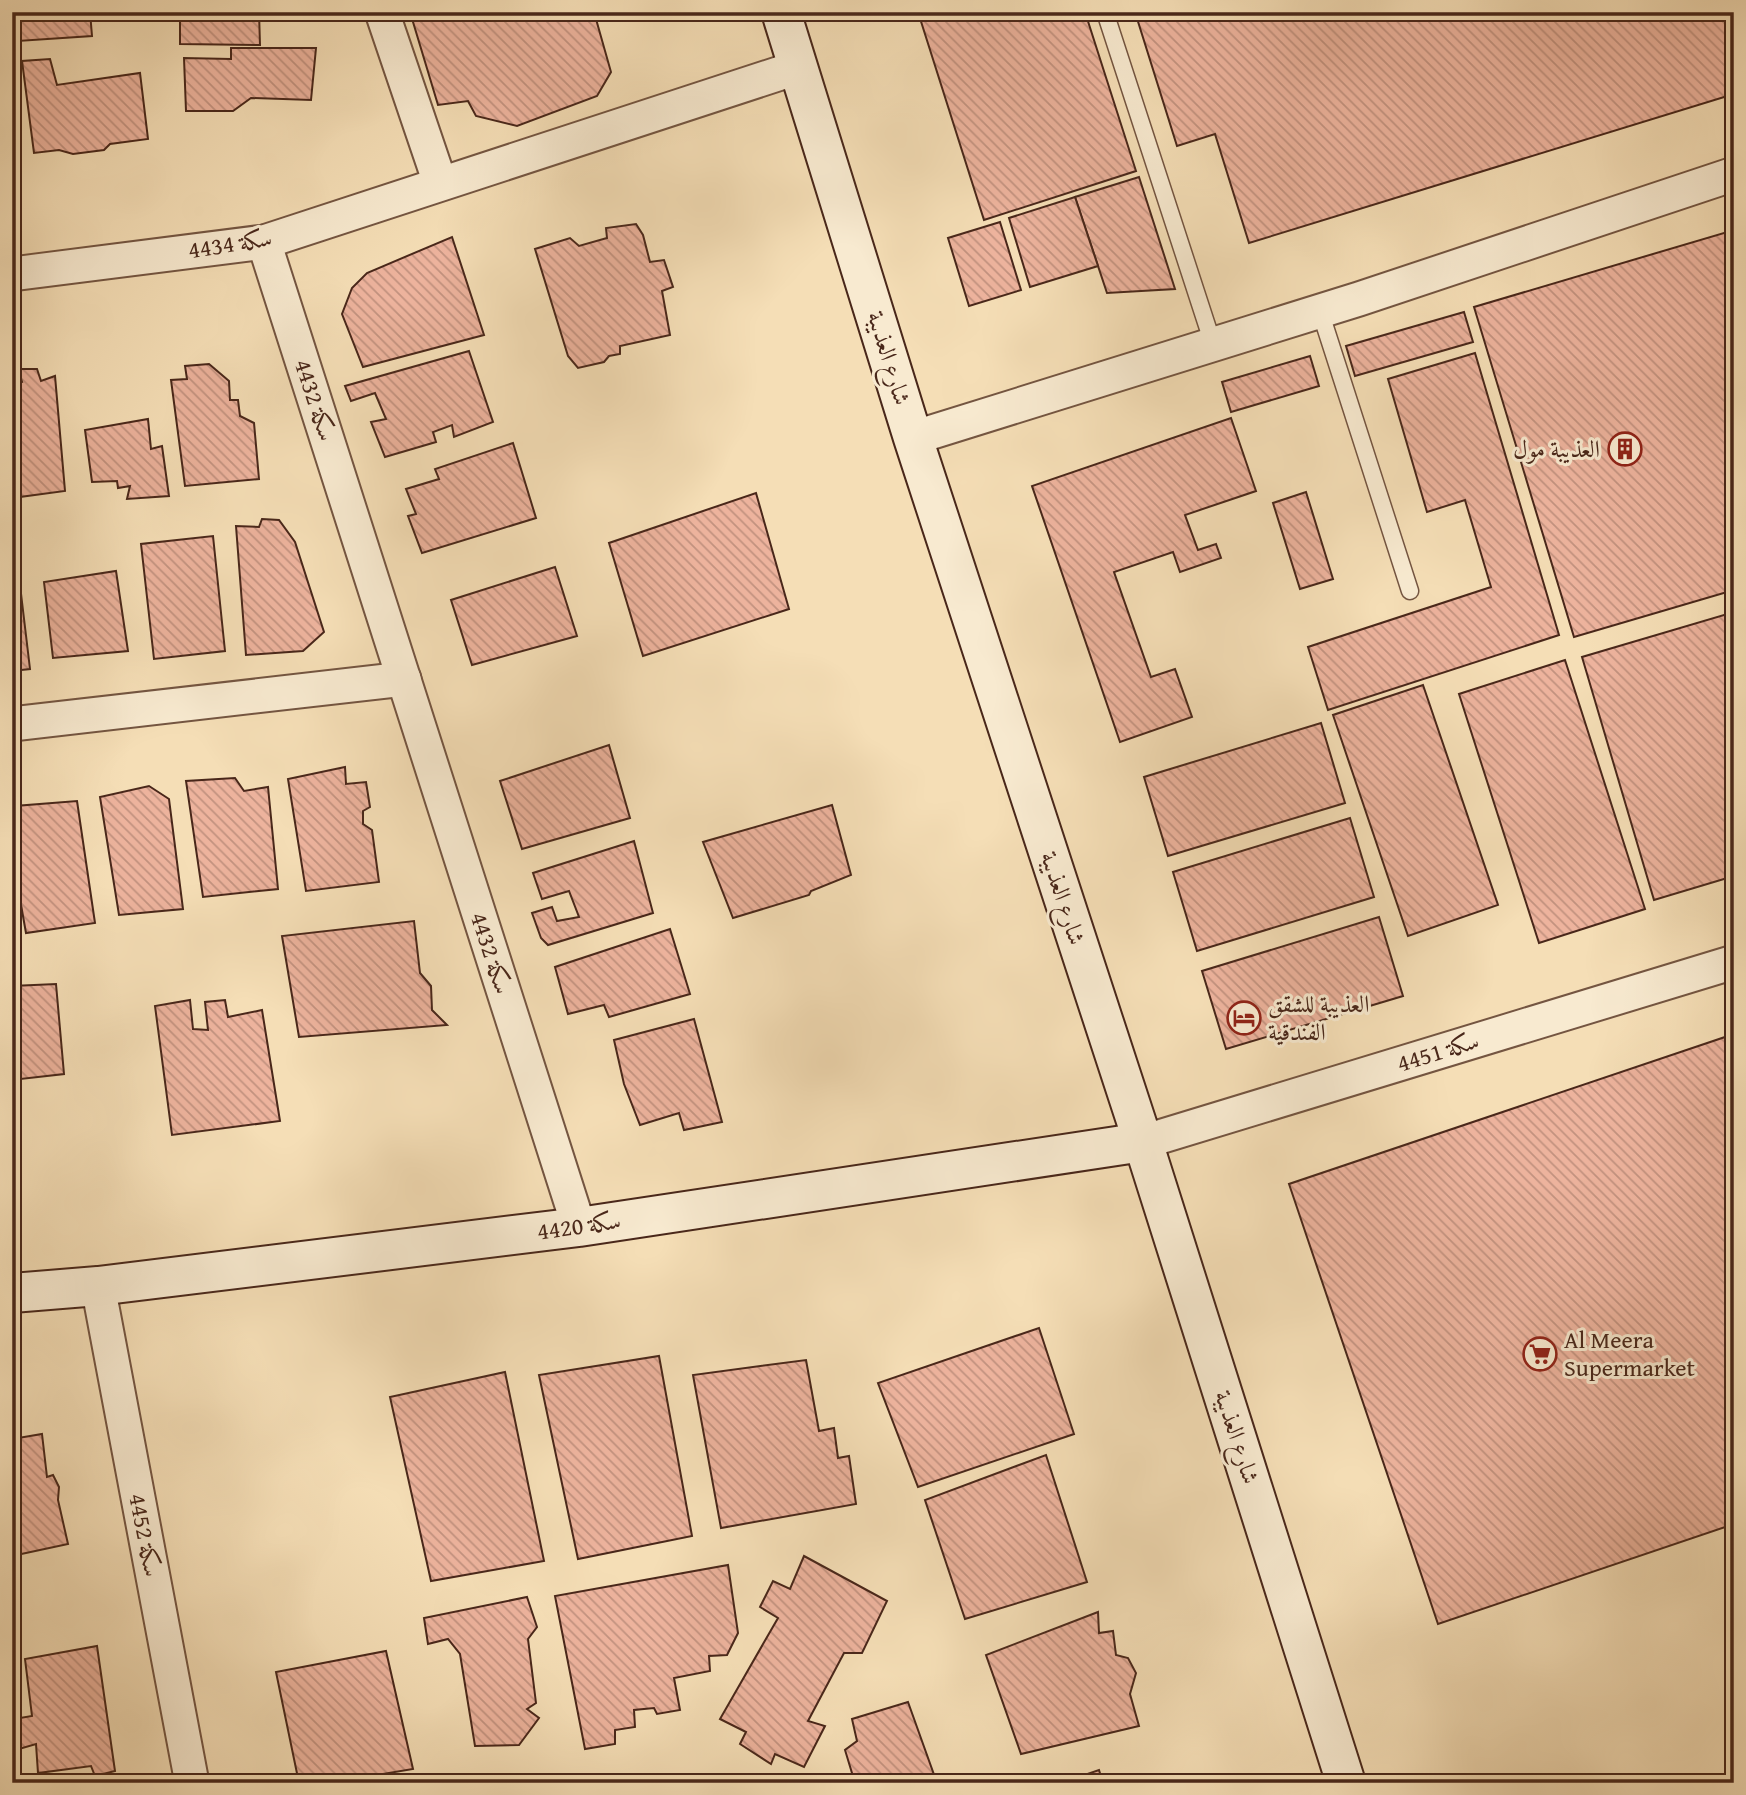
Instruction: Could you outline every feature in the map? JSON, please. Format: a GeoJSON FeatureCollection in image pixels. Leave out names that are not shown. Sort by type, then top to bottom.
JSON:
{"type":"FeatureCollection","features":[{"type":"Feature","properties":{"kind":"street"},"geometry":{"type":"LineString","coordinates":[[382,12],[440,183]]}},
{"type":"Feature","properties":{"kind":"street","name":"شارع العذيبة"},"geometry":{"type":"LineString","coordinates":[[782,12],[913,438],[1143,1142],[1346,1783]]}},
{"type":"Feature","properties":{"kind":"street","name":"سكة 4434"},"geometry":{"type":"LineString","coordinates":[[12,274],[264,242],[799,67]]}},
{"type":"Feature","properties":{"kind":"street"},"geometry":{"type":"LineString","coordinates":[[913,438],[1320,311],[1734,174]]}},
{"type":"Feature","properties":{"kind":"street","name":"سكة 4432"},"geometry":{"type":"LineString","coordinates":[[264,242],[579,1227]]}},
{"type":"Feature","properties":{"kind":"street"},"geometry":{"type":"LineString","coordinates":[[12,724],[404,679]]}},
{"type":"Feature","properties":{"kind":"street","name":"سكة 4451"},"geometry":{"type":"LineString","coordinates":[[1143,1142],[1734,962]]}},
{"type":"Feature","properties":{"kind":"street","name":"سكة 4420"},"geometry":{"type":"LineString","coordinates":[[12,1293],[98,1286],[579,1227],[1143,1142]]}},
{"type":"Feature","properties":{"kind":"street","name":"سكة 4452"},"geometry":{"type":"LineString","coordinates":[[98,1286],[192,1783]]}},
{"type":"Feature","properties":{"kind":"lane"},"geometry":{"type":"LineString","coordinates":[[1105,12],[1213,344]]}},
{"type":"Feature","properties":{"kind":"lane"},"geometry":{"type":"LineString","coordinates":[[1320,311],[1410,591]]}},
{"type":"Feature","properties":{"kind":"building"},"geometry":{"type":"Polygon","coordinates":[[[17,12],[90,12],[92,36],[18,41],[17,12]]]}},
{"type":"Feature","properties":{"kind":"building"},"geometry":{"type":"Polygon","coordinates":[[[180,12],[259,12],[260,45],[180,44],[180,12]]]}},
{"type":"Feature","properties":{"kind":"building"},"geometry":{"type":"Polygon","coordinates":[[[410,12],[594,12],[611,72],[597,96],[517,126],[476,116],[468,101],[438,105],[410,12]]]}},
{"type":"Feature","properties":{"kind":"building"},"geometry":{"type":"Polygon","coordinates":[[[918,12],[1085,12],[1136,171],[984,220],[918,12]]]}},
{"type":"Feature","properties":{"kind":"building"},"geometry":{"type":"Polygon","coordinates":[[[1135,12],[1724,12],[1734,42],[1734,94],[1249,243],[1215,134],[1177,146],[1135,12]]]}},
{"type":"Feature","properties":{"kind":"building"},"geometry":{"type":"Polygon","coordinates":[[[231,48],[316,48],[311,100],[251,98],[233,111],[186,111],[184,58],[231,59],[231,48]]]}},
{"type":"Feature","properties":{"kind":"building"},"geometry":{"type":"Polygon","coordinates":[[[50,59],[57,85],[140,73],[148,139],[110,144],[104,150],[73,154],[59,150],[34,153],[22,61],[50,59]]]}},
{"type":"Feature","properties":{"kind":"building"},"geometry":{"type":"Polygon","coordinates":[[[1139,177],[1175,289],[1107,293],[1075,197],[1139,177]]]}},
{"type":"Feature","properties":{"kind":"building"},"geometry":{"type":"Polygon","coordinates":[[[1075,197],[1098,266],[1030,287],[1009,218],[1075,197]]]}},
{"type":"Feature","properties":{"kind":"building"},"geometry":{"type":"Polygon","coordinates":[[[1000,222],[1021,290],[969,306],[948,238],[1000,222]]]}},
{"type":"Feature","properties":{"kind":"building"},"geometry":{"type":"Polygon","coordinates":[[[636,224],[643,235],[650,262],[664,260],[673,287],[662,291],[670,335],[620,346],[620,354],[609,356],[604,362],[578,368],[568,356],[535,249],[570,238],[579,246],[607,238],[606,228],[636,224]]]}},
{"type":"Feature","properties":{"kind":"building","name":"العذيبة مول"},"geometry":{"type":"Polygon","coordinates":[[[1734,230],[1734,590],[1574,637],[1474,307],[1734,230]]]}},
{"type":"Feature","properties":{"kind":"building"},"geometry":{"type":"Polygon","coordinates":[[[452,237],[484,335],[363,367],[342,314],[352,288],[367,273],[452,237]]]}},
{"type":"Feature","properties":{"kind":"building"},"geometry":{"type":"Polygon","coordinates":[[[1464,312],[1473,342],[1355,376],[1346,346],[1464,312]]]}},
{"type":"Feature","properties":{"kind":"building"},"geometry":{"type":"Polygon","coordinates":[[[469,351],[493,422],[454,437],[452,425],[433,432],[436,442],[385,457],[371,422],[386,419],[375,393],[351,401],[345,386],[469,351]]]}},
{"type":"Feature","properties":{"kind":"building"},"geometry":{"type":"Polygon","coordinates":[[[1475,353],[1559,635],[1328,710],[1308,647],[1491,587],[1465,500],[1427,512],[1388,379],[1475,353]]]}},
{"type":"Feature","properties":{"kind":"building"},"geometry":{"type":"Polygon","coordinates":[[[1310,356],[1319,386],[1231,412],[1222,382],[1310,356]]]}},
{"type":"Feature","properties":{"kind":"building"},"geometry":{"type":"Polygon","coordinates":[[[209,364],[229,381],[230,400],[238,400],[240,416],[254,423],[259,479],[185,486],[171,380],[187,379],[185,366],[209,364]]]}},
{"type":"Feature","properties":{"kind":"building"},"geometry":{"type":"Polygon","coordinates":[[[18,369],[37,369],[41,381],[55,376],[65,491],[12,498],[12,383],[22,382],[18,369]]]}},
{"type":"Feature","properties":{"kind":"building"},"geometry":{"type":"Polygon","coordinates":[[[1231,418],[1256,491],[1185,515],[1198,550],[1216,544],[1221,558],[1180,572],[1173,552],[1114,572],[1151,677],[1175,669],[1192,717],[1120,742],[1032,486],[1231,418]]]}},
{"type":"Feature","properties":{"kind":"building"},"geometry":{"type":"Polygon","coordinates":[[[148,419],[151,449],[162,446],[169,496],[127,499],[130,486],[118,488],[117,481],[92,482],[85,430],[148,419]]]}},
{"type":"Feature","properties":{"kind":"building"},"geometry":{"type":"Polygon","coordinates":[[[513,443],[536,518],[422,553],[408,516],[416,514],[406,489],[439,479],[435,469],[513,443]]]}},
{"type":"Feature","properties":{"kind":"building"},"geometry":{"type":"Polygon","coordinates":[[[1306,492],[1333,579],[1300,589],[1273,503],[1306,492]]]}},
{"type":"Feature","properties":{"kind":"building"},"geometry":{"type":"Polygon","coordinates":[[[756,493],[789,609],[643,656],[609,543],[756,493]]]}},
{"type":"Feature","properties":{"kind":"building"},"geometry":{"type":"Polygon","coordinates":[[[262,519],[279,520],[295,542],[324,632],[303,651],[246,655],[236,526],[259,527],[262,519]]]}},
{"type":"Feature","properties":{"kind":"building"},"geometry":{"type":"Polygon","coordinates":[[[213,536],[225,651],[154,659],[141,544],[213,536]]]}},
{"type":"Feature","properties":{"kind":"building"},"geometry":{"type":"Polygon","coordinates":[[[17,560],[30,669],[12,671],[12,561],[17,560]]]}},
{"type":"Feature","properties":{"kind":"building"},"geometry":{"type":"Polygon","coordinates":[[[555,567],[577,636],[472,665],[451,600],[555,567]]]}},
{"type":"Feature","properties":{"kind":"building"},"geometry":{"type":"Polygon","coordinates":[[[116,571],[128,651],[53,658],[44,582],[116,571]]]}},
{"type":"Feature","properties":{"kind":"building"},"geometry":{"type":"Polygon","coordinates":[[[1734,612],[1734,876],[1654,900],[1582,657],[1734,612]]]}},
{"type":"Feature","properties":{"kind":"building"},"geometry":{"type":"Polygon","coordinates":[[[1565,660],[1645,909],[1539,943],[1459,694],[1565,660]]]}},
{"type":"Feature","properties":{"kind":"building"},"geometry":{"type":"Polygon","coordinates":[[[1423,685],[1498,905],[1408,936],[1333,715],[1423,685]]]}},
{"type":"Feature","properties":{"kind":"building"},"geometry":{"type":"Polygon","coordinates":[[[1321,723],[1345,803],[1168,856],[1144,777],[1321,723]]]}},
{"type":"Feature","properties":{"kind":"building"},"geometry":{"type":"Polygon","coordinates":[[[609,745],[630,818],[522,849],[500,781],[609,745]]]}},
{"type":"Feature","properties":{"kind":"building"},"geometry":{"type":"Polygon","coordinates":[[[345,767],[346,784],[366,782],[370,807],[363,811],[363,824],[372,830],[379,882],[306,891],[288,779],[345,767]]]}},
{"type":"Feature","properties":{"kind":"building"},"geometry":{"type":"Polygon","coordinates":[[[235,778],[244,791],[268,787],[278,889],[203,897],[186,781],[235,778]]]}},
{"type":"Feature","properties":{"kind":"building"},"geometry":{"type":"Polygon","coordinates":[[[149,786],[169,799],[183,909],[119,915],[100,797],[149,786]]]}},
{"type":"Feature","properties":{"kind":"building"},"geometry":{"type":"Polygon","coordinates":[[[77,801],[95,923],[26,933],[12,854],[12,837],[19,832],[15,806],[77,801]]]}},
{"type":"Feature","properties":{"kind":"building"},"geometry":{"type":"Polygon","coordinates":[[[832,805],[851,875],[811,891],[809,895],[733,918],[703,842],[832,805]]]}},
{"type":"Feature","properties":{"kind":"building"},"geometry":{"type":"Polygon","coordinates":[[[1350,818],[1374,897],[1197,951],[1173,872],[1350,818]]]}},
{"type":"Feature","properties":{"kind":"building"},"geometry":{"type":"Polygon","coordinates":[[[634,841],[653,913],[548,945],[541,938],[532,913],[552,907],[557,921],[579,917],[569,891],[542,899],[533,873],[634,841]]]}},
{"type":"Feature","properties":{"kind":"building"},"geometry":{"type":"Polygon","coordinates":[[[1379,917],[1403,996],[1226,1049],[1202,971],[1379,917]]]}},
{"type":"Feature","properties":{"kind":"building"},"geometry":{"type":"Polygon","coordinates":[[[414,921],[420,973],[431,986],[432,1010],[447,1025],[299,1037],[282,936],[414,921]]]}},
{"type":"Feature","properties":{"kind":"building"},"geometry":{"type":"Polygon","coordinates":[[[670,929],[690,994],[609,1017],[604,1005],[568,1014],[555,967],[670,929]]]}},
{"type":"Feature","properties":{"kind":"building"},"geometry":{"type":"Polygon","coordinates":[[[56,984],[64,1074],[12,1080],[12,986],[56,984]]]}},
{"type":"Feature","properties":{"kind":"building"},"geometry":{"type":"Polygon","coordinates":[[[190,1000],[193,1029],[208,1030],[205,1002],[225,1000],[228,1017],[262,1010],[280,1121],[172,1135],[155,1006],[190,1000]]]}},
{"type":"Feature","properties":{"kind":"building"},"geometry":{"type":"Polygon","coordinates":[[[694,1019],[722,1122],[684,1130],[679,1113],[640,1125],[624,1084],[614,1040],[694,1019]]]}},
{"type":"Feature","properties":{"kind":"building","name":"Al Meera Supermarket"},"geometry":{"type":"Polygon","coordinates":[[[1734,1034],[1734,1524],[1438,1624],[1289,1184],[1734,1034]]]}},
{"type":"Feature","properties":{"kind":"building"},"geometry":{"type":"Polygon","coordinates":[[[1039,1328],[1074,1434],[918,1487],[878,1383],[1039,1328]]]}},
{"type":"Feature","properties":{"kind":"building"},"geometry":{"type":"Polygon","coordinates":[[[659,1356],[692,1536],[578,1559],[539,1375],[659,1356]]]}},
{"type":"Feature","properties":{"kind":"building"},"geometry":{"type":"Polygon","coordinates":[[[806,1360],[819,1431],[834,1428],[838,1458],[849,1456],[856,1504],[721,1528],[693,1375],[806,1360]]]}},
{"type":"Feature","properties":{"kind":"building"},"geometry":{"type":"Polygon","coordinates":[[[505,1372],[544,1561],[431,1581],[390,1397],[505,1372]]]}},
{"type":"Feature","properties":{"kind":"building"},"geometry":{"type":"Polygon","coordinates":[[[42,1434],[47,1477],[53,1475],[59,1487],[58,1500],[68,1544],[12,1556],[12,1439],[42,1434]]]}},
{"type":"Feature","properties":{"kind":"building"},"geometry":{"type":"Polygon","coordinates":[[[1046,1455],[1087,1582],[965,1619],[925,1500],[1046,1455]]]}},
{"type":"Feature","properties":{"kind":"building"},"geometry":{"type":"Polygon","coordinates":[[[804,1556],[887,1601],[862,1653],[844,1653],[808,1721],[825,1726],[804,1767],[775,1754],[771,1764],[740,1744],[746,1732],[720,1719],[778,1618],[760,1607],[773,1581],[790,1589],[804,1556]]]}},
{"type":"Feature","properties":{"kind":"building"},"geometry":{"type":"Polygon","coordinates":[[[728,1565],[738,1633],[727,1655],[709,1656],[710,1671],[674,1678],[680,1710],[657,1714],[654,1708],[634,1710],[635,1727],[615,1730],[615,1744],[585,1749],[555,1596],[728,1565]]]}},
{"type":"Feature","properties":{"kind":"building"},"geometry":{"type":"Polygon","coordinates":[[[527,1597],[537,1627],[528,1639],[536,1703],[527,1709],[539,1718],[519,1745],[475,1746],[460,1654],[448,1639],[428,1644],[424,1618],[527,1597]]]}},
{"type":"Feature","properties":{"kind":"building"},"geometry":{"type":"Polygon","coordinates":[[[1098,1612],[1099,1633],[1113,1631],[1116,1655],[1128,1658],[1136,1673],[1130,1694],[1139,1726],[1021,1754],[986,1655],[1098,1612]]]}},
{"type":"Feature","properties":{"kind":"building"},"geometry":{"type":"Polygon","coordinates":[[[97,1646],[115,1771],[95,1776],[91,1766],[38,1773],[36,1744],[19,1749],[14,1719],[32,1716],[25,1659],[97,1646]]]}},
{"type":"Feature","properties":{"kind":"building"},"geometry":{"type":"Polygon","coordinates":[[[386,1651],[413,1769],[329,1783],[299,1783],[276,1672],[386,1651]]]}},
{"type":"Feature","properties":{"kind":"building"},"geometry":{"type":"Polygon","coordinates":[[[908,1702],[937,1783],[855,1783],[845,1750],[857,1741],[852,1719],[908,1702]]]}},
{"type":"Feature","properties":{"kind":"building"},"geometry":{"type":"Polygon","coordinates":[[[1099,1770],[1103,1783],[1061,1783],[1099,1770]]]}},
{"type":"Feature","properties":{"kind":"place","name":"العذيبة مول"},"geometry":{"type":"Point","coordinates":[1625,449]}},
{"type":"Feature","properties":{"kind":"place","name":"العذيبة للشقق الفندقية"},"geometry":{"type":"Point","coordinates":[1244,1018]}},
{"type":"Feature","properties":{"kind":"place","name":"Al Meera Supermarket"},"geometry":{"type":"Point","coordinates":[1540,1354]}}]}
